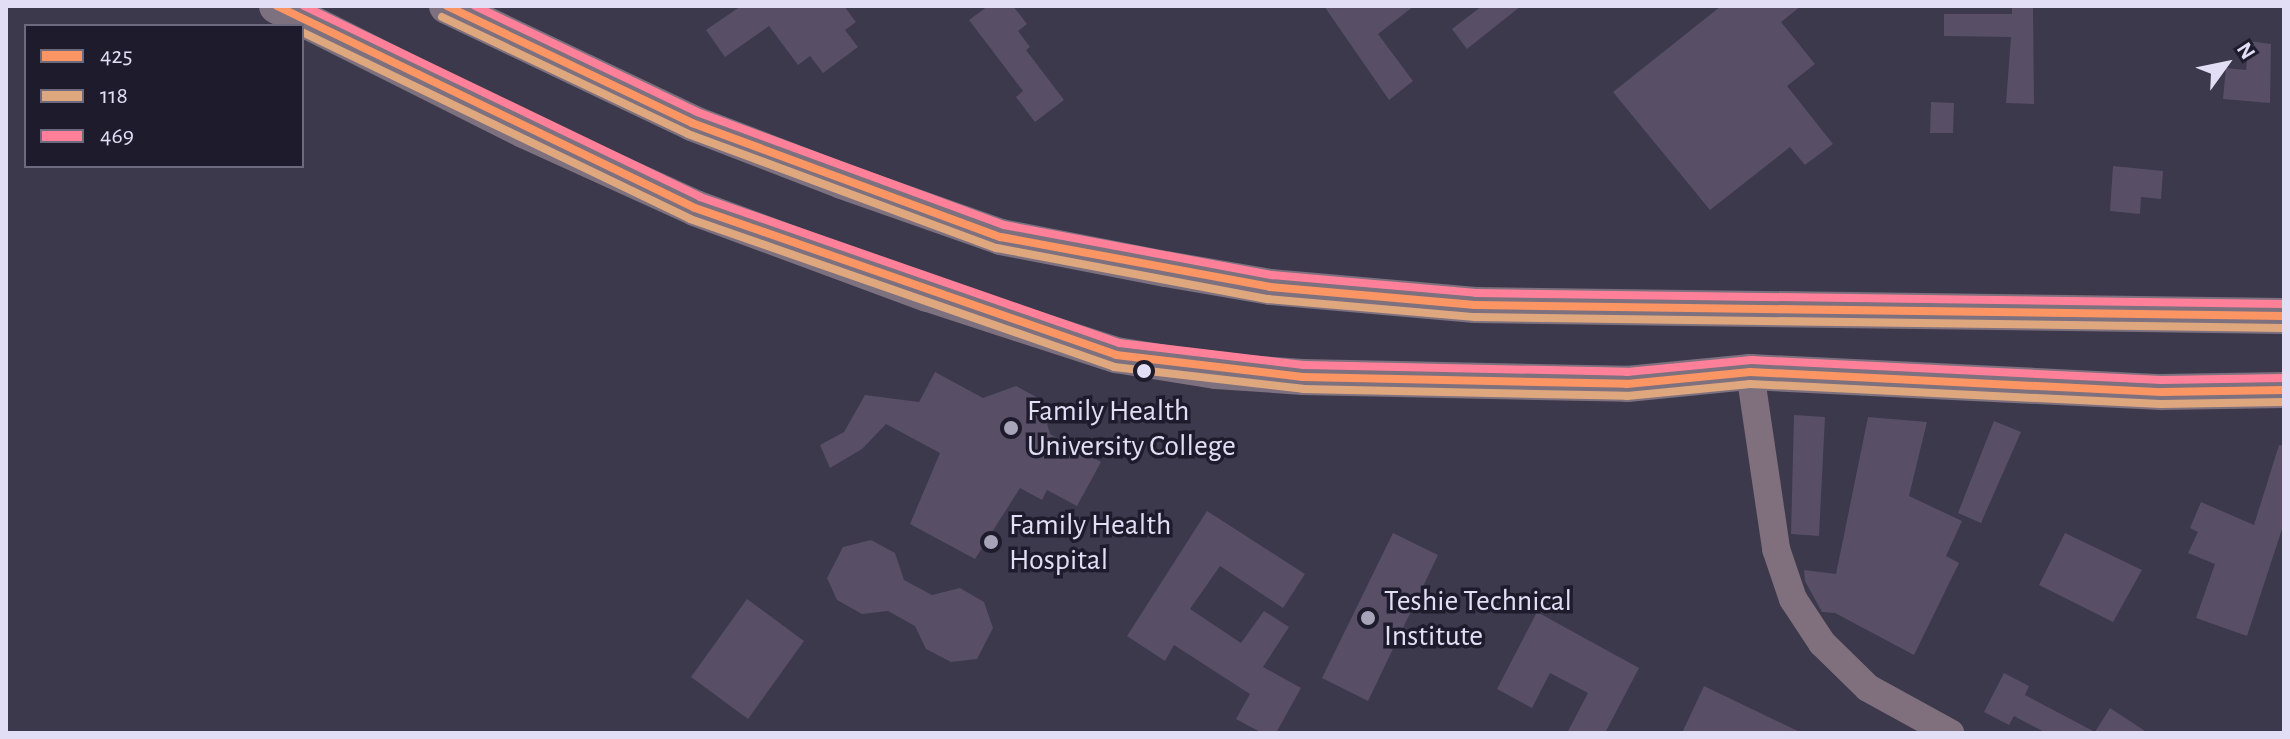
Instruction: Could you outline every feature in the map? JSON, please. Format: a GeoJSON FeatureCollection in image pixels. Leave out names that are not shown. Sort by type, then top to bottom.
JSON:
{"type":"FeatureCollection","features":[{"type":"Feature","properties":{"kind":"main road"},"geometry":{"type":"LineString","coordinates":[[277,6],[524,130],[695,208],[928,294],[1116,355],[1216,371],[1303,377],[1627,384],[1750,372],[2162,392],[2284,390]]}},
{"type":"Feature","properties":{"kind":"main road"},"geometry":{"type":"LineString","coordinates":[[447,6],[678,117],[842,181],[1001,237],[1181,272],[1475,305],[2284,316]]}},
{"type":"Feature","properties":{"kind":"street"},"geometry":{"type":"LineString","coordinates":[[1750,372],[1776,549],[1793,599],[1822,643],[1868,688],[1950,733]]}},
{"type":"Feature","properties":{"kind":"building"},"geometry":{"type":"Polygon","coordinates":[[[741,6],[844,6],[856,22],[845,30],[858,47],[823,73],[810,56],[798,65],[769,26],[725,57],[706,30],[741,6]]]}},
{"type":"Feature","properties":{"kind":"building"},"geometry":{"type":"Polygon","coordinates":[[[988,6],[1013,6],[1027,24],[1018,31],[1030,47],[1026,50],[1064,100],[1035,122],[1016,97],[1023,91],[969,20],[988,6]]]}},
{"type":"Feature","properties":{"kind":"building"},"geometry":{"type":"Polygon","coordinates":[[[1324,6],[1414,6],[1378,34],[1413,81],[1389,100],[1324,6]]]}},
{"type":"Feature","properties":{"kind":"building"},"geometry":{"type":"Polygon","coordinates":[[[1482,6],[1521,6],[1467,49],[1452,29],[1482,6]]]}},
{"type":"Feature","properties":{"kind":"building"},"geometry":{"type":"Polygon","coordinates":[[[1721,6],[1801,6],[1781,22],[1815,64],[1787,86],[1833,144],[1805,165],[1790,147],[1710,210],[1613,92],[1721,6]]]}},
{"type":"Feature","properties":{"kind":"building"},"geometry":{"type":"Polygon","coordinates":[[[2012,6],[2033,6],[2034,104],[2006,103],[2011,37],[1944,36],[1944,14],[2012,14],[2012,6]]]}},
{"type":"Feature","properties":{"kind":"building"},"geometry":{"type":"Polygon","coordinates":[[[2249,41],[2271,44],[2270,103],[2223,99],[2226,68],[2246,70],[2249,41]]]}},
{"type":"Feature","properties":{"kind":"building"},"geometry":{"type":"Polygon","coordinates":[[[1931,102],[1954,103],[1953,133],[1930,133],[1931,102]]]}},
{"type":"Feature","properties":{"kind":"building"},"geometry":{"type":"Polygon","coordinates":[[[2113,166],[2163,171],[2161,199],[2141,197],[2140,214],[2110,211],[2113,166]]]}},
{"type":"Feature","properties":{"kind":"building"},"geometry":{"type":"Polygon","coordinates":[[[935,372],[983,398],[1016,386],[1040,399],[1050,434],[1101,462],[1077,506],[1047,490],[1042,500],[1020,488],[975,559],[910,524],[940,453],[886,424],[862,449],[830,468],[820,445],[844,432],[865,395],[919,402],[935,372]]]}},
{"type":"Feature","properties":{"kind":"building"},"geometry":{"type":"Polygon","coordinates":[[[1794,415],[1825,417],[1819,536],[1791,534],[1794,415]]]}},
{"type":"Feature","properties":{"kind":"building"},"geometry":{"type":"Polygon","coordinates":[[[1868,417],[1927,422],[1909,496],[1962,521],[1946,556],[1959,563],[1914,655],[1835,613],[1822,612],[1805,581],[1804,570],[1836,574],[1868,417]]]}},
{"type":"Feature","properties":{"kind":"building"},"geometry":{"type":"Polygon","coordinates":[[[1994,421],[2021,432],[1981,523],[1958,513],[1994,421]]]}},
{"type":"Feature","properties":{"kind":"building"},"geometry":{"type":"Polygon","coordinates":[[[2279,445],[2284,446],[2284,523],[2247,636],[2196,618],[2215,564],[2188,553],[2198,532],[2190,528],[2201,502],[2254,525],[2279,445]]]}},
{"type":"Feature","properties":{"kind":"building"},"geometry":{"type":"Polygon","coordinates":[[[1207,511],[1305,574],[1283,608],[1220,566],[1190,609],[1241,643],[1264,611],[1289,627],[1263,667],[1301,688],[1276,733],[1262,733],[1236,719],[1250,694],[1174,645],[1165,661],[1127,636],[1207,511]]]}},
{"type":"Feature","properties":{"kind":"building"},"geometry":{"type":"Polygon","coordinates":[[[1393,533],[1438,555],[1368,701],[1322,678],[1393,533]]]}},
{"type":"Feature","properties":{"kind":"building"},"geometry":{"type":"Polygon","coordinates":[[[2065,533],[2142,570],[2113,622],[2039,585],[2065,533]]]}},
{"type":"Feature","properties":{"kind":"building"},"geometry":{"type":"Polygon","coordinates":[[[871,540],[895,553],[904,580],[932,595],[960,588],[984,602],[993,628],[977,659],[951,662],[926,649],[915,626],[888,611],[862,614],[837,600],[827,578],[843,547],[871,540]]]}},
{"type":"Feature","properties":{"kind":"building"},"geometry":{"type":"Polygon","coordinates":[[[747,599],[804,641],[748,719],[691,677],[747,599]]]}},
{"type":"Feature","properties":{"kind":"building"},"geometry":{"type":"Polygon","coordinates":[[[1537,612],[1639,668],[1605,733],[1567,733],[1588,693],[1550,673],[1532,708],[1497,689],[1537,612]]]}},
{"type":"Feature","properties":{"kind":"building"},"geometry":{"type":"Polygon","coordinates":[[[2004,673],[2029,686],[2025,695],[2095,732],[2110,708],[2148,733],[2046,733],[2014,716],[2009,725],[1984,712],[2004,673]]]}},
{"type":"Feature","properties":{"kind":"building"},"geometry":{"type":"Polygon","coordinates":[[[1704,686],[1802,733],[1682,733],[1704,686]]]}},
{"type":"Feature","properties":{"kind":"transit line","name":"425"},"geometry":{"type":"LineString","coordinates":[[277,6],[695,208],[1116,355],[1303,377],[1627,384],[1750,372],[2162,392],[2284,390]]}},
{"type":"Feature","properties":{"kind":"transit line","name":"469"},"geometry":{"type":"LineString","coordinates":[[304,6],[700,197],[1119,343],[1304,365],[1627,372],[1751,360],[2162,380],[2284,378]]}},
{"type":"Feature","properties":{"kind":"transit line","name":"425"},"geometry":{"type":"LineString","coordinates":[[447,6],[692,123],[1001,237],[1270,287],[1475,305],[2284,316]]}},
{"type":"Feature","properties":{"kind":"transit line","name":"469"},"geometry":{"type":"LineString","coordinates":[[475,6],[697,112],[1004,225],[1272,275],[1476,293],[2284,304]]}},
{"type":"Feature","properties":{"kind":"transit line","name":"118"},"geometry":{"type":"LineString","coordinates":[[442,17],[688,134],[997,248],[1268,299],[1475,317],[2284,328]]}},
{"type":"Feature","properties":{"kind":"transit line","name":"118"},"geometry":{"type":"LineString","coordinates":[[304,33],[690,219],[1114,367],[1303,389],[1627,396],[1750,384],[2161,404],[2284,402]]}},
{"type":"Feature","properties":{"kind":"place","name":"Family Health University College"},"geometry":{"type":"Point","coordinates":[1011,428]}},
{"type":"Feature","properties":{"kind":"place","name":"Family Health Hospital"},"geometry":{"type":"Point","coordinates":[991,542]}},
{"type":"Feature","properties":{"kind":"place","name":"Teshie Technical Institute"},"geometry":{"type":"Point","coordinates":[1368,618]}}]}
